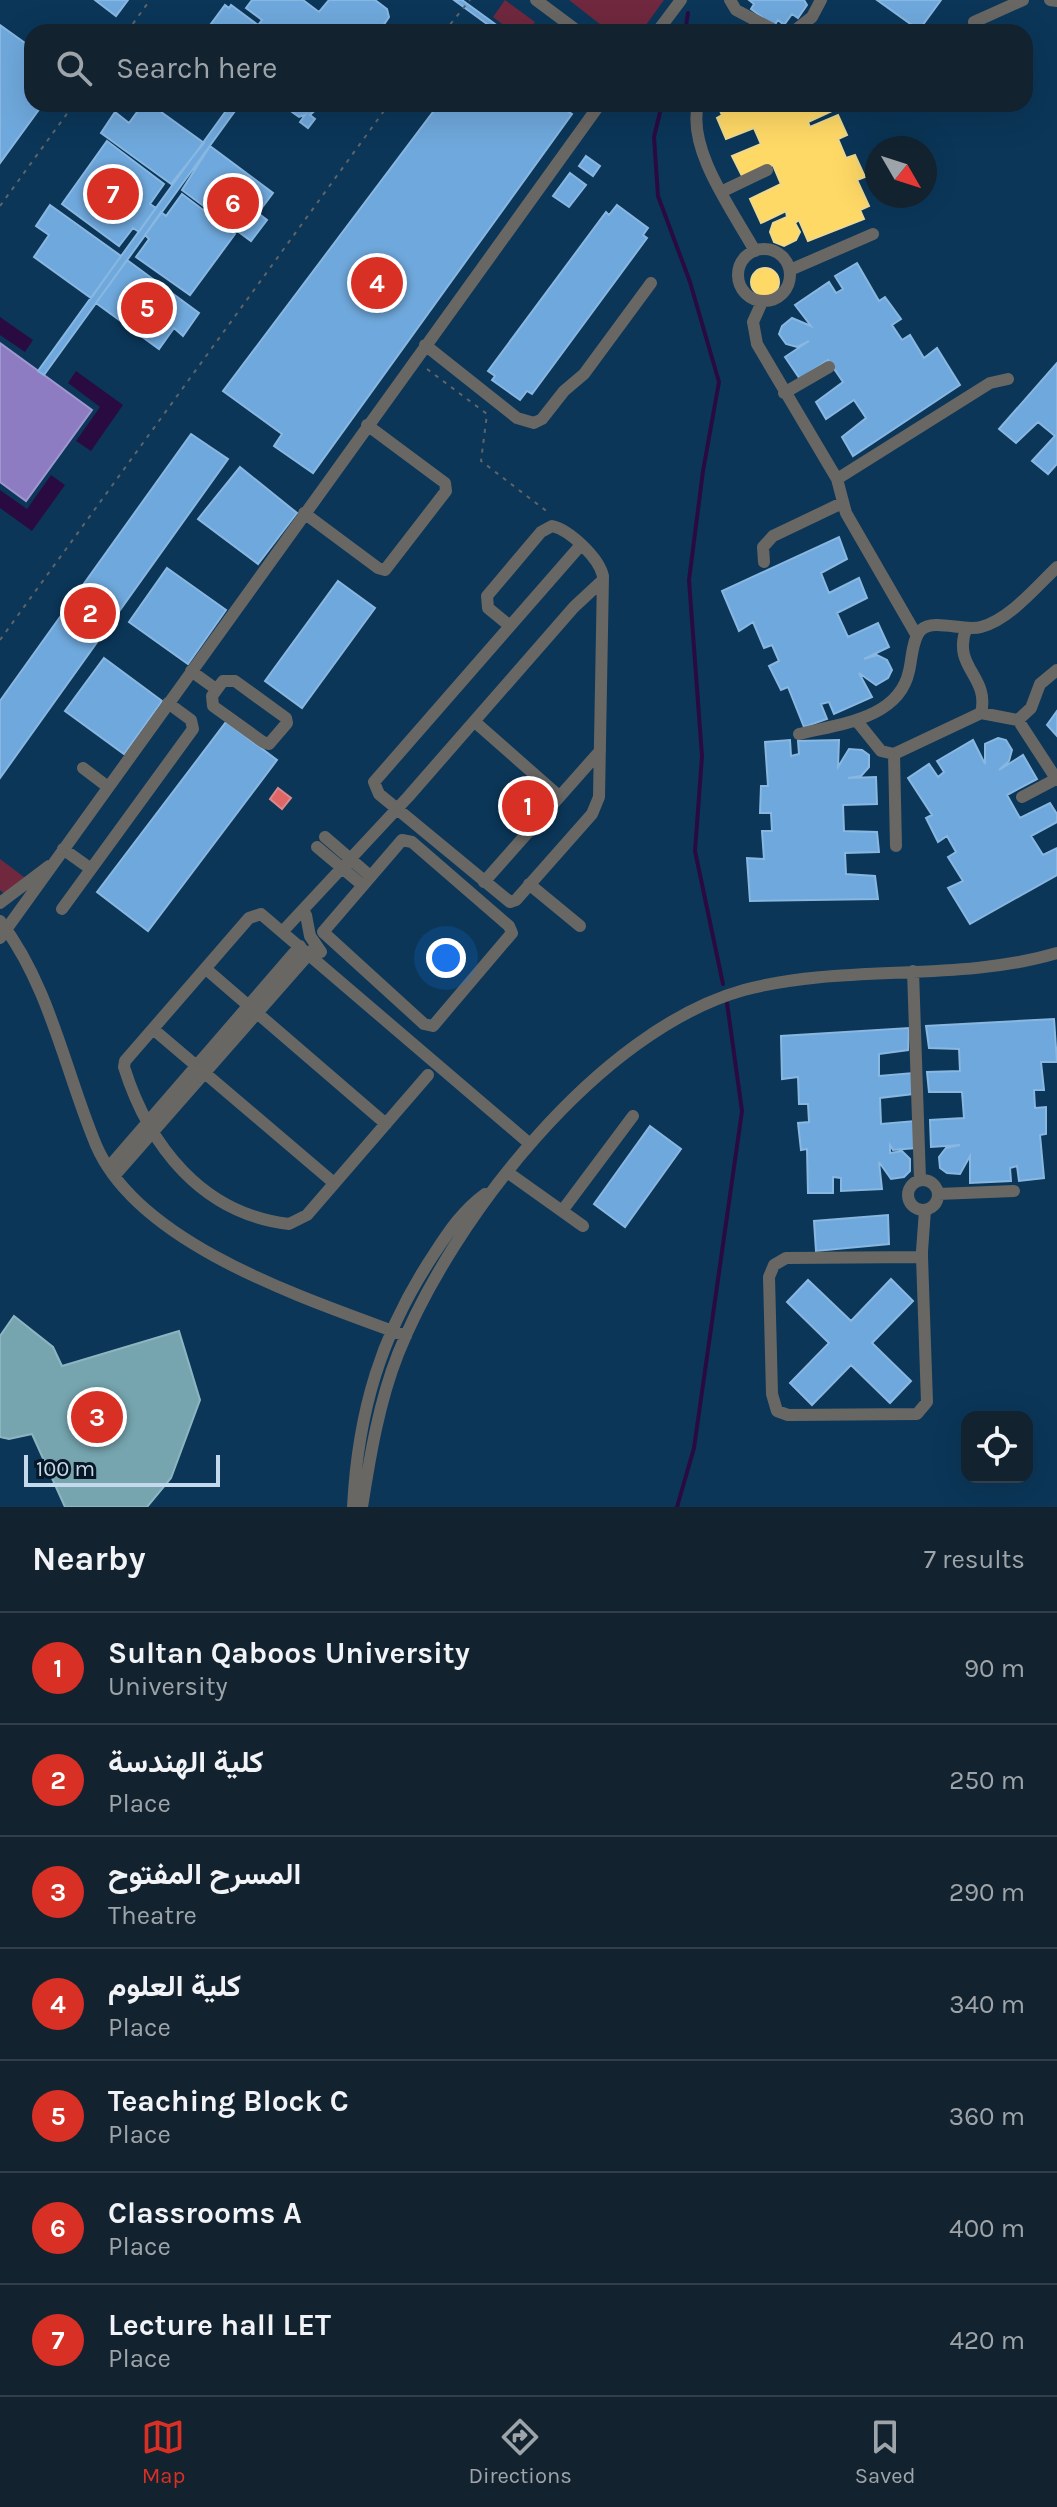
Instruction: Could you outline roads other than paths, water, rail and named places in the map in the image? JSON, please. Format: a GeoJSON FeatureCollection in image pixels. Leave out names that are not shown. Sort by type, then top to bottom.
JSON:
{"type":"FeatureCollection","features":[{"type":"Feature","properties":{"kind":"lane"},"geometry":{"type":"LineString","coordinates":[[536,0],[568,24]]}},
{"type":"Feature","properties":{"kind":"lane"},"geometry":{"type":"LineString","coordinates":[[655,24],[672,0]]}},
{"type":"Feature","properties":{"kind":"lane"},"geometry":{"type":"LineString","coordinates":[[663,24],[681,0]]}},
{"type":"Feature","properties":{"kind":"lane"},"geometry":{"type":"LineString","coordinates":[[730,0],[736,10],[763,24]]}},
{"type":"Feature","properties":{"kind":"lane"},"geometry":{"type":"LineString","coordinates":[[803,24],[812,17],[821,0]]}},
{"type":"Feature","properties":{"kind":"lane"},"geometry":{"type":"LineString","coordinates":[[974,22],[1020,0]]}},
{"type":"Feature","properties":{"kind":"lane"},"geometry":{"type":"LineString","coordinates":[[1050,0],[1057,1]]}},
{"type":"Feature","properties":{"kind":"lane"},"geometry":{"type":"LineString","coordinates":[[406,1336],[204,1252],[141,1205],[112,1171],[98,1148],[50,1016],[2,930],[594,112]]}},
{"type":"Feature","properties":{"kind":"lane"},"geometry":{"type":"LineString","coordinates":[[696,112],[699,145],[755,251]]}},
{"type":"Feature","properties":{"kind":"lane"},"geometry":{"type":"LineString","coordinates":[[723,191],[767,170]]}},
{"type":"Feature","properties":{"kind":"lane"},"geometry":{"type":"LineString","coordinates":[[790,270],[873,234]]}},
{"type":"Feature","properties":{"kind":"lane"},"geometry":{"type":"LineString","coordinates":[[755,251],[773,251],[781,255],[790,270],[790,280],[780,296],[762,302],[752,299],[740,284],[741,265],[755,251]]}},
{"type":"Feature","properties":{"kind":"lane"},"geometry":{"type":"LineString","coordinates":[[425,345],[517,418],[534,423],[542,419],[564,391],[584,374],[651,283]]}},
{"type":"Feature","properties":{"kind":"lane"},"geometry":{"type":"LineString","coordinates":[[762,302],[756,311],[753,333],[784,393],[837,479],[842,503],[917,636]]}},
{"type":"Feature","properties":{"kind":"lane"},"geometry":{"type":"LineString","coordinates":[[784,393],[829,367]]}},
{"type":"Feature","properties":{"kind":"lane"},"geometry":{"type":"LineString","coordinates":[[837,479],[990,383],[1008,379]]}},
{"type":"Feature","properties":{"kind":"lane"},"geometry":{"type":"LineString","coordinates":[[304,513],[385,570],[446,491],[445,483],[367,425]]}},
{"type":"Feature","properties":{"kind":"lane"},"geometry":{"type":"LineString","coordinates":[[764,562],[763,547],[773,536],[842,503]]}},
{"type":"Feature","properties":{"kind":"lane"},"geometry":{"type":"LineString","coordinates":[[510,626],[488,608],[487,596],[541,532],[552,526],[580,546],[598,565],[602,581],[600,751],[596,809],[510,902],[376,791],[374,782],[580,546]]}},
{"type":"Feature","properties":{"kind":"lane"},"geometry":{"type":"LineString","coordinates":[[799,734],[856,720],[888,705],[901,693],[908,678],[917,636],[930,626],[980,627],[1006,614],[1057,567]]}},
{"type":"Feature","properties":{"kind":"lane"},"geometry":{"type":"LineString","coordinates":[[286,934],[574,607],[602,581]]}},
{"type":"Feature","properties":{"kind":"lane"},"geometry":{"type":"LineString","coordinates":[[966,629],[961,655],[983,693],[981,713]]}},
{"type":"Feature","properties":{"kind":"lane"},"geometry":{"type":"LineString","coordinates":[[1018,720],[1031,708],[1040,684],[1057,670]]}},
{"type":"Feature","properties":{"kind":"lane"},"geometry":{"type":"LineString","coordinates":[[191,671],[216,689]]}},
{"type":"Feature","properties":{"kind":"lane"},"geometry":{"type":"LineString","coordinates":[[223,681],[235,681],[286,718],[287,723],[269,744],[263,742],[213,706],[216,689],[223,681]]}},
{"type":"Feature","properties":{"kind":"lane"},"geometry":{"type":"LineString","coordinates":[[62,909],[193,729],[193,722],[168,703]]}},
{"type":"Feature","properties":{"kind":"lane"},"geometry":{"type":"LineString","coordinates":[[856,720],[881,751],[894,754],[981,713],[1018,720],[1056,780],[1022,797]]}},
{"type":"Feature","properties":{"kind":"lane"},"geometry":{"type":"LineString","coordinates":[[475,722],[559,796]]}},
{"type":"Feature","properties":{"kind":"lane"},"geometry":{"type":"LineString","coordinates":[[484,882],[600,751]]}},
{"type":"Feature","properties":{"kind":"lane"},"geometry":{"type":"LineString","coordinates":[[894,754],[896,846]]}},
{"type":"Feature","properties":{"kind":"lane"},"geometry":{"type":"LineString","coordinates":[[83,768],[108,787]]}},
{"type":"Feature","properties":{"kind":"lane"},"geometry":{"type":"LineString","coordinates":[[407,840],[512,929],[509,939],[433,1026],[424,1024],[324,935],[324,928],[365,879],[397,842],[407,840]]}},
{"type":"Feature","properties":{"kind":"lane"},"geometry":{"type":"LineString","coordinates":[[321,842],[365,879]]}},
{"type":"Feature","properties":{"kind":"lane"},"geometry":{"type":"LineString","coordinates":[[63,849],[91,869]]}},
{"type":"Feature","properties":{"kind":"lane"},"geometry":{"type":"LineString","coordinates":[[0,903],[52,865]]}},
{"type":"Feature","properties":{"kind":"lane"},"geometry":{"type":"LineString","coordinates":[[286,934],[306,915],[329,882]]}},
{"type":"Feature","properties":{"kind":"lane"},"geometry":{"type":"LineString","coordinates":[[529,884],[580,926]]}},
{"type":"Feature","properties":{"kind":"lane"},"geometry":{"type":"LineString","coordinates":[[428,1075],[296,1223],[259,1218],[224,1206],[197,1186],[148,1129],[124,1067],[153,1029],[253,915],[265,916],[308,948],[325,967],[530,1144]]}},
{"type":"Feature","properties":{"kind":"lane"},"geometry":{"type":"LineString","coordinates":[[112,1171],[308,948],[306,915]]}},
{"type":"Feature","properties":{"kind":"lane"},"geometry":{"type":"LineString","coordinates":[[353,1507],[364,1417],[395,1317],[449,1230],[494,1187],[530,1144],[639,1042],[707,1003],[784,983],[995,964],[1057,953]]}},
{"type":"Feature","properties":{"kind":"lane"},"geometry":{"type":"LineString","coordinates":[[206,969],[386,1124]]}},
{"type":"Feature","properties":{"kind":"lane"},"geometry":{"type":"LineString","coordinates":[[913,971],[920,1179]]}},
{"type":"Feature","properties":{"kind":"lane"},"geometry":{"type":"LineString","coordinates":[[153,1029],[334,1183]]}},
{"type":"Feature","properties":{"kind":"lane"},"geometry":{"type":"LineString","coordinates":[[562,1211],[633,1116]]}},
{"type":"Feature","properties":{"kind":"lane"},"geometry":{"type":"LineString","coordinates":[[507,1172],[583,1226]]}},
{"type":"Feature","properties":{"kind":"lane"},"geometry":{"type":"LineString","coordinates":[[920,1179],[932,1183],[938,1194],[935,1205],[925,1210],[913,1206],[907,1196],[910,1184],[920,1179]]}},
{"type":"Feature","properties":{"kind":"lane"},"geometry":{"type":"LineString","coordinates":[[362,1507],[378,1421],[406,1336],[435,1279],[494,1187]]}},
{"type":"Feature","properties":{"kind":"lane"},"geometry":{"type":"LineString","coordinates":[[938,1194],[1014,1191]]}},
{"type":"Feature","properties":{"kind":"lane"},"geometry":{"type":"LineString","coordinates":[[922,1257],[786,1258],[774,1265],[769,1277],[772,1394],[777,1411],[788,1415],[889,1415],[917,1414],[924,1410],[927,1402],[922,1257],[925,1210]]}},
{"type":"Feature","properties":{"kind":"lane"},"geometry":{"type":"LineString","coordinates":[[356,1317],[395,1317]]}},
{"type":"Feature","properties":{"kind":"lane"},"geometry":{"type":"LineString","coordinates":[[356,1317],[385,1348]]}},
{"type":"Feature","properties":{"kind":"waterway"},"geometry":{"type":"LineString","coordinates":[[686,24],[688,13]]}},
{"type":"Feature","properties":{"kind":"waterway"},"geometry":{"type":"LineString","coordinates":[[660,112],[654,137],[658,196],[690,282],[719,382],[703,471],[689,580],[702,756],[695,851],[723,984]]}},
{"type":"Feature","properties":{"kind":"waterway"},"geometry":{"type":"LineString","coordinates":[[677,1507],[694,1448],[742,1111],[727,1003]]}},
{"type":"Feature","properties":{"kind":"place","name":"Lecture hall LET"},"geometry":{"type":"Point","coordinates":[113,194]}},
{"type":"Feature","properties":{"kind":"place","name":"Classrooms A"},"geometry":{"type":"Point","coordinates":[233,203]}},
{"type":"Feature","properties":{"kind":"place","name":"كلية العلوم"},"geometry":{"type":"Point","coordinates":[377,283]}},
{"type":"Feature","properties":{"kind":"place","name":"Teaching Block C"},"geometry":{"type":"Point","coordinates":[147,308]}},
{"type":"Feature","properties":{"kind":"place","name":"كلية الهندسة"},"geometry":{"type":"Point","coordinates":[90,613]}},
{"type":"Feature","properties":{"kind":"place","name":"Sultan Qaboos University"},"geometry":{"type":"Point","coordinates":[528,806]}},
{"type":"Feature","properties":{"kind":"place","name":"المسرح المفتوح"},"geometry":{"type":"Point","coordinates":[97,1417]}}]}
